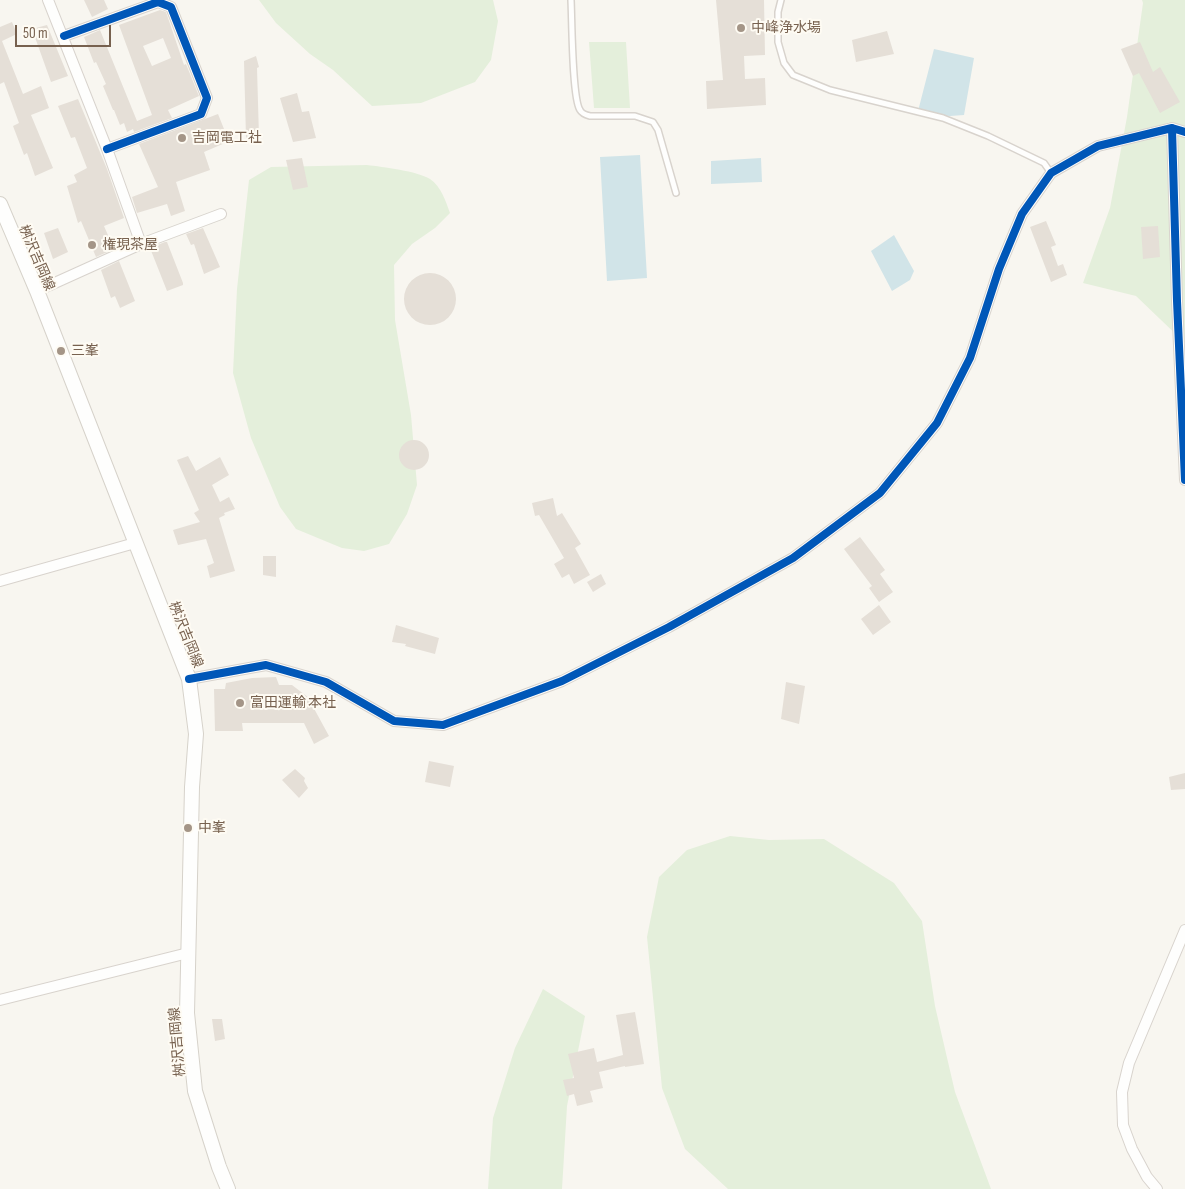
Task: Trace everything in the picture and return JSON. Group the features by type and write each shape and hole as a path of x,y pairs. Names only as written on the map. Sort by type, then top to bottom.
{"main road":[{"name":"桝沢吉岡線","path":"0,204 37,291 189,679 196,734 192,787 187,1013 195,1091 219,1167 228,1189"}],"street":[{"path":"48,0 64,36 107,148 141,244"},
{"path":"64,36 158,2 172,7 207,98 201,114 107,148"},
{"path":"1172,128 1176,301 1185,480"},
{"path":"189,679 266,665 326,682 394,721 443,725 562,681 669,628 793,558 880,493 937,423 970,358 999,269 1022,214 1051,173 1098,146 1172,128 1185,132"},
{"path":"37,291 141,244 221,214"},
{"path":"0,581 135,543"},
{"path":"1157,1189 1147,1177 1132,1149 1123,1125 1122,1092 1129,1063 1185,930"},
{"path":"0,1000 188,953"}],"lane":[{"path":"571,0 577,103 580,110 590,116 635,116 653,122 658,130 676,193"},
{"path":"781,0 778,12 778,42 784,63 792,75 830,90 943,118 1044,162 1051,173"}],"green space":[{"path":"259,0 493,0 498,21 491,60 475,82 421,103 372,106 333,70 310,54 276,23"},
{"path":"1142,0 1185,0 1185,343 1136,296 1083,283 1110,208 1127,117"},
{"path":"589,42 626,42 630,108 594,108"},
{"path":"367,165 409,172 430,179 440,190 450,213 435,228 412,244 394,265 395,320 411,415 417,485 407,514 389,544 364,551 342,548 296,529 280,507 251,438 233,373 237,289 249,180 271,167"},
{"path":"730,836 769,840 824,839 894,883 922,921 935,1006 955,1092 991,1189 728,1189 685,1149 662,1088 647,937 659,877 687,850"},
{"path":"543,989 585,1016 567,1106 562,1189 488,1189 493,1118 515,1048"}],"shaded area":[{"path":"934,49 974,58 964,115 917,115"},
{"path":"640,155 647,278 607,281 600,157"},
{"path":"761,158 762,182 711,184 711,161"},
{"path":"894,235 914,271 910,280 892,291 871,251"}],"building":[{"path":"84,0 104,0 108,9 92,17"},
{"name":"中峰浄水場","path":"716,0 764,0 765,55 744,56 745,79 765,78 766,105 707,109 706,81 723,80"},
{"path":"160,10 166,12 184,65 186,64 199,96 168,110 172,118 134,132 133,129 127,132 124,123 120,125 103,86 106,84 96,62 94,63 84,37 100,30 137,121 152,115 119,25","holes":["163,38 171,58 152,66 143,46"]},
{"path":"12,22 17,34 2,41 23,94 41,86 49,108 31,115 53,168 35,176 27,153 24,155 13,126 19,123 4,82 0,84 0,27"},
{"path":"47,25 68,76 51,82 32,29"},
{"path":"887,31 894,54 856,62 852,40"},
{"path":"1140,42 1153,72 1160,67 1180,102 1160,113 1139,73 1133,76 1121,49"},
{"path":"256,56 259,67 257,68 259,137 246,138 244,61"},
{"path":"297,93 302,112 309,111 316,138 293,142 280,98"},
{"path":"78,99 107,169 124,218 104,226 114,249 96,257 81,221 78,223 67,186 77,182 74,175 87,168 75,137 71,138 58,106"},
{"path":"218,114 224,129 220,131 225,143 204,152 210,170 176,182 185,211 171,216 167,204 137,213 132,197 158,187 139,144"},
{"path":"302,158 308,187 293,190 286,160"},
{"path":"1046,221 1056,245 1051,247 1058,266 1063,264 1067,275 1051,282 1030,227"},
{"path":"1158,226 1160,257 1143,259 1141,227"},
{"path":"58,228 68,252 53,259 44,233"},
{"path":"203,228 220,267 204,274 194,244 191,245 186,234"},
{"path":"167,242 183,283 183,285 167,291 150,248"},
{"path":"119,261 135,301 120,308 115,296 111,298 101,270"},
{"path":"425,273 435,273 449,280 456,294 456,304 449,318 435,325 425,325 415,321 408,314 404,304 404,294 408,284 415,277"},
{"path":"414,440 420,441 428,449 428,461 420,469 414,470 408,469 400,461 399,455 400,449 408,441"},
{"path":"188,456 196,471 220,457 229,475 212,485 220,502 229,497 235,509 224,513 225,515 219,518 235,571 210,578 207,566 214,563 206,539 178,545 173,530 200,522 194,513 199,510 177,460"},
{"path":"553,498 557,516 562,513 581,544 575,548 590,575 574,584 569,574 562,578 554,564 564,558 539,515 535,516 532,503"},
{"path":"860,537 885,570 880,574 893,592 879,602 869,588 872,586 844,549"},
{"path":"263,556 276,556 276,577 263,575"},
{"path":"601,574 606,584 593,592 587,582"},
{"path":"879,605 891,622 873,635 861,619"},
{"path":"396,625 439,638 435,654 405,646 406,644 392,642"},
{"path":"276,677 279,685 292,685 313,701 311,703 329,736 314,744 304,723 242,723 243,731 215,731 214,689 225,689 226,683 252,678"},
{"path":"786,682 805,686 799,724 781,719"},
{"path":"429,761 454,766 450,787 425,782"},
{"path":"295,769 305,778 304,781 308,788 299,798 282,780"},
{"path":"1185,773 1185,789 1171,790 1169,777"},
{"path":"635,1012 644,1064 599,1072 603,1088 590,1091 593,1102 577,1106 574,1094 567,1096 563,1080 574,1078 568,1054 594,1048 597,1062 623,1055 616,1015"},
{"path":"212,1019 222,1019 225,1039 215,1041"}],"cycle path":[{"path":"64,36 158,2 171,7 207,98 201,114 107,149"},
{"path":"1172,128 1185,480"},
{"path":"189,679 266,665 326,682 394,721 443,725 562,681 669,627 793,558 880,493 937,423 970,358 999,269 1022,214 1051,173 1098,146 1172,128 1185,132"}],"place":[{"name":"中峰浄水場","path":"741,28"},
{"name":"吉岡電工社","path":"182,138"},
{"name":"権現茶屋","path":"92,245"},
{"name":"三峯","path":"61,351"},
{"name":"富田運輸 本社","path":"240,703"},
{"name":"中峯","path":"188,828"}]}
